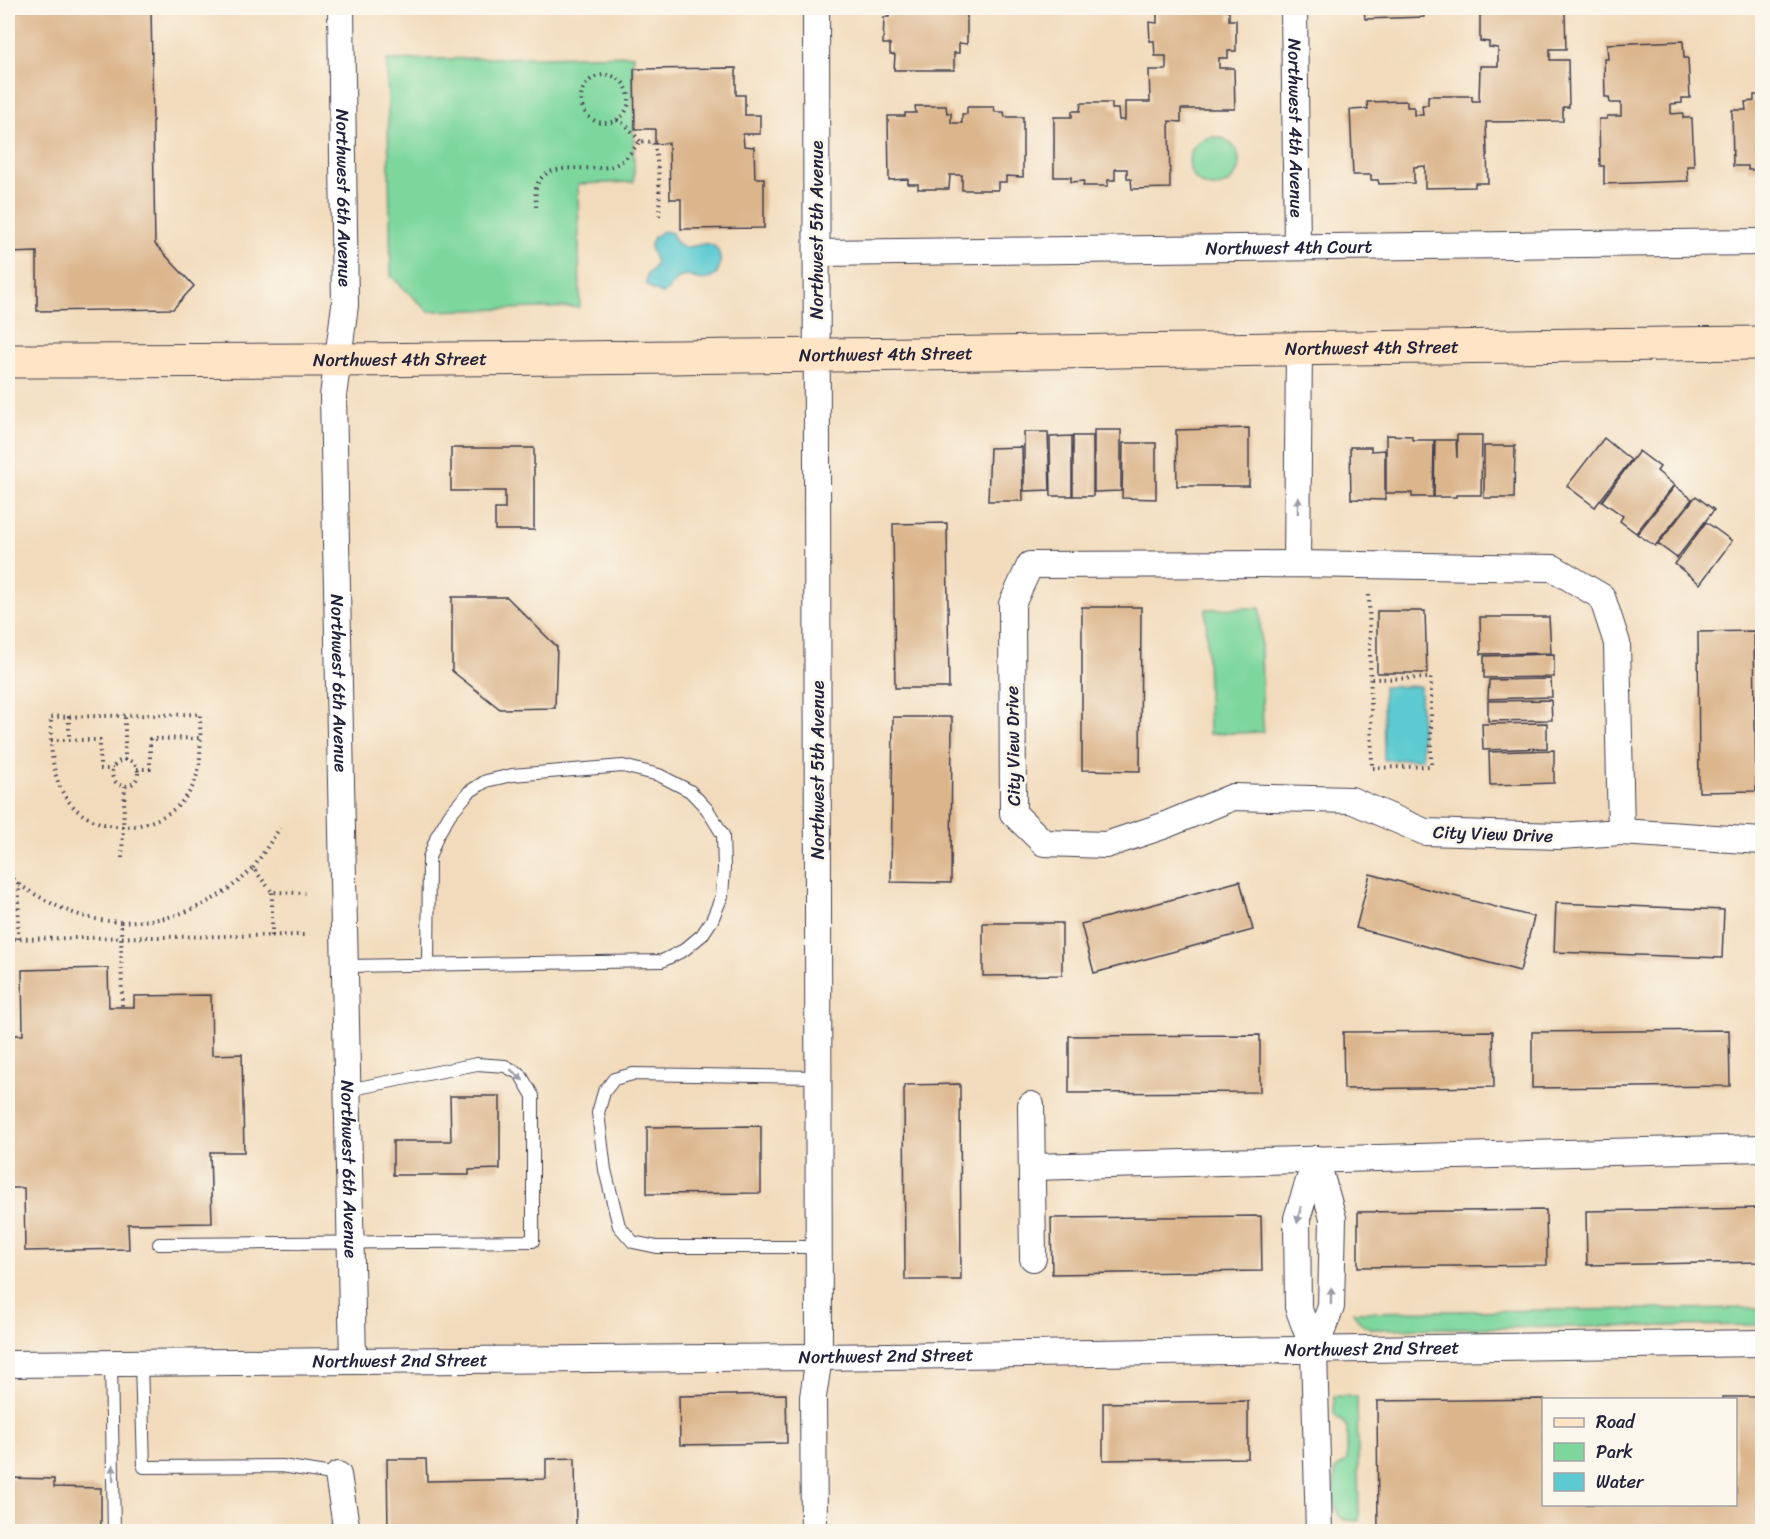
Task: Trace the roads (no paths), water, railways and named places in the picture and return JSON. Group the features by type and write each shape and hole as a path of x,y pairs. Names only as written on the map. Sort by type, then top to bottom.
{"street":[{"name":"Northwest 6th Avenue","path":"341,8 345,305 333,396 353,1361"},
{"name":"Northwest 5th Avenue","path":"814,1532 813,1397 819,1358 816,8"},
{"name":"Northwest 4th Avenue","path":"1294,8 1297,247"},
{"name":"Northwest 4th Court","path":"818,253 1762,242"},
{"name":"Northwest 4th Street","path":"8,361 338,361 1762,343"},
{"path":"1297,564 1299,348"},
{"name":"City View Drive","path":"1621,832 1617,643 1602,597 1553,568 1297,564 1030,564 1012,604 1013,813 1044,843 1106,845 1163,826 1233,797 1351,800 1425,832 1560,836 1621,832 1762,841"},
{"path":"1031,1105 1033,1258"},
{"path":"1032,1167 1762,1148"},
{"path":"1316,1159 1297,1218 1298,1307 1314,1351 1319,1532"},
{"path":"1314,1351 1330,1307 1333,1218 1316,1159"},
{"name":"Northwest 2nd Street","path":"8,1364 819,1358 1762,1344"},
{"path":"338,1475 347,1532"}],"lane":[{"path":"345,966 662,961 684,950 702,935 711,920 722,896 723,836 707,809 690,791 659,776 623,766 512,774 486,781 469,792 450,814 437,836 429,858 428,964"},
{"path":"159,1244 533,1241 533,1096 520,1074 505,1066 477,1064 348,1090"},
{"path":"819,1077 633,1074 614,1079 604,1092 598,1113 605,1170 619,1226 633,1242 657,1247 819,1247"},
{"path":"111,1363 114,1532"},
{"path":"141,1363 144,1467 282,1466 338,1475"}],"water":[{"path":"663,231 672,233 676,243 683,247 708,244 716,248 720,261 717,273 709,279 698,279 686,275 679,278 663,294 653,290 646,284 647,275 656,262 650,247 654,237"},
{"path":"1420,686 1422,759 1384,760 1383,687"}]}
